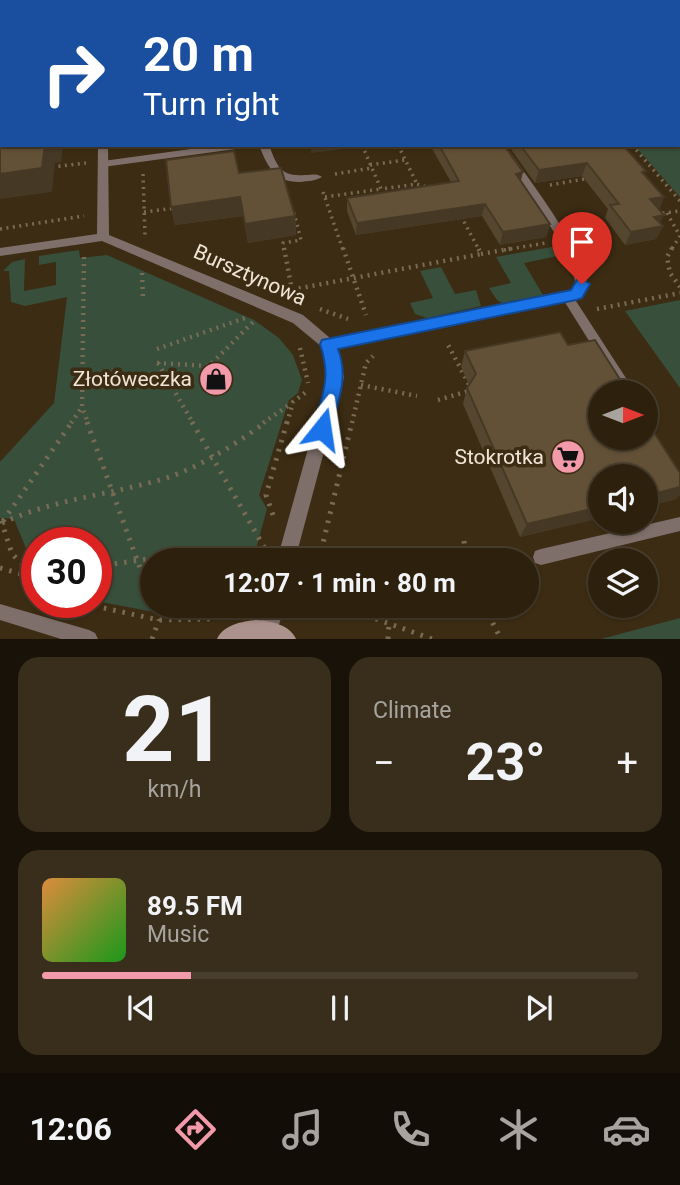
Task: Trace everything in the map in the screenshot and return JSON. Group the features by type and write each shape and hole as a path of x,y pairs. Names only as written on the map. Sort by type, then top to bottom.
{"street":[{"path":"0,252 103,237 103,147"},
{"name":"Bursztynowa","path":"103,237 299,319 328,344"},
{"path":"289,548 336,377 328,344 572,295"},
{"path":"227,639 245,631 277,634"}],"lane":[{"path":"103,164 227,147"},
{"path":"265,147 273,170 283,178 317,177"},
{"path":"501,147 575,260 582,284 572,295 621,380"},
{"path":"541,557 680,524"},
{"path":"0,611 89,639"}],"path":[{"path":"363,147 381,188"},
{"path":"399,147 417,191"},
{"path":"634,147 680,201"},
{"path":"86,154 86,174"},
{"path":"142,158 145,237"},
{"path":"317,177 405,160"},
{"path":"52,167 86,163"},
{"path":"644,171 653,170"},
{"path":"563,173 569,182"},
{"path":"543,186 598,177"},
{"path":"283,178 302,240 283,243 292,290"},
{"path":"364,309 325,197 415,184 438,191"},
{"path":"365,191 368,198"},
{"path":"456,207 481,254"},
{"path":"144,212 176,208"},
{"path":"654,215 680,211"},
{"path":"0,229 85,213 82,407 140,567"},
{"path":"667,213 680,236 667,257 670,273 680,287"},
{"path":"461,217 471,215"},
{"path":"520,237 525,246"},
{"path":"289,296 278,292 550,242"},
{"path":"620,304 680,293"},
{"path":"312,305 349,320 367,318"},
{"path":"157,349 243,320 249,313 257,317 210,368 157,363 264,547"},
{"path":"438,400 472,390 446,340"},
{"path":"1,523 19,514 66,500 164,479 211,459 306,394 309,379 295,342"},
{"path":"322,548 366,363 378,352"},
{"path":"361,385 417,396"},
{"path":"270,523 274,511 266,495 293,402"},
{"path":"1,523 82,407"},
{"path":"1,523 12,554 21,563"},
{"path":"112,564 210,555 243,555 261,559 267,535"},
{"path":"464,541 465,548"},
{"path":"0,568 21,573"},
{"path":"112,610 159,620 218,619"},
{"path":"375,618 432,639"},
{"path":"492,618 501,639"},
{"path":"152,639 159,620"},
{"path":"388,639 389,623"}],"green space":[{"path":"636,147 680,147 680,197"},
{"path":"552,247 558,256 524,263 543,295 502,303 497,300 489,288 511,283 496,257"},
{"path":"79,250 80,258 107,255 254,320 279,338 293,355 302,380 298,393 289,400 259,495 267,509 256,548 140,548 140,609 112,604 112,527 21,527 21,536 14,519 0,518 0,462 54,403 67,297 25,306 11,302 9,271 3,271 12,262 25,259 24,291 56,285 56,262 39,265 39,256"},
{"path":"441,267 455,294 476,290 481,306 427,318 415,314 410,303 433,298 420,271"},
{"path":"680,300 680,388 625,311"},
{"path":"680,618 680,639 601,639"}],"building":[{"path":"0,147 45,147 42,168 0,174"},
{"path":"440,147 505,147 523,172 516,174 550,224 503,232 485,204 357,223 347,198 459,181"},
{"path":"522,147 625,147 664,197 650,199 664,215 654,217 663,226 631,232 610,205 619,204 587,163 539,170"},
{"path":"234,151 239,173 281,168 295,216 245,224 240,197 171,207 166,160"},
{"name":"Stokrotka","path":"560,332 568,345 595,340 620,380 588,380 588,450 658,450 658,439 680,473 680,487 658,493 658,464 588,464 588,510 527,524 467,388 476,374 465,351"}],"place":[{"name":"Złotóweczka","path":"216,379"},
{"name":"Stokrotka","path":"568,457"}],"route":[{"path":"322,429 336,377 328,344 576,294 582,284"}]}
